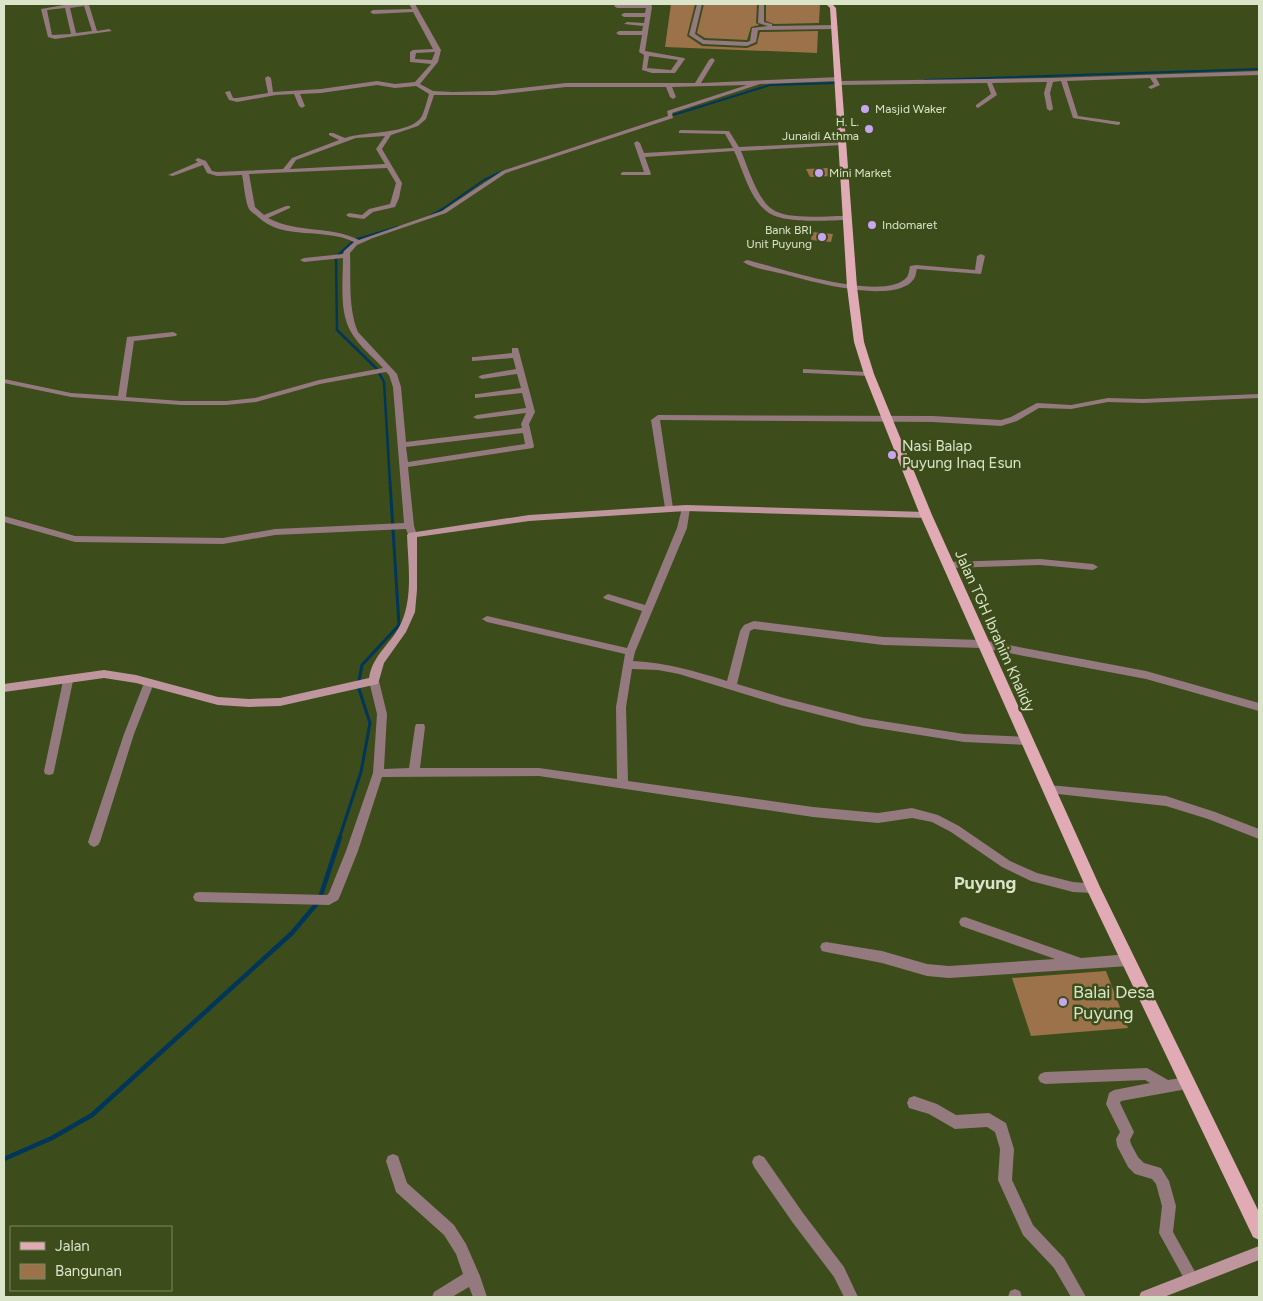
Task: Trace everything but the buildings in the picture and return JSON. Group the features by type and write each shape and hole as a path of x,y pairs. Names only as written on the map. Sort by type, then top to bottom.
{"main road":[{"name":"Jalan TGH Ibrahim Khalidy","path":"833,5 849,218 852,286 859,342 869,374 926,515 982,644 1093,888 1259,1231"}],"street":[{"path":"95,32 87,4 44,9 45,20 52,37 109,31"},
{"path":"699,4 692,35 703,42 748,44 753,42 756,28 835,27"},
{"path":"761,4 760,23 762,24 810,24 822,27"},
{"path":"66,5 74,34"},
{"path":"617,6 649,5 641,50 647,54 681,57 682,60 674,71 659,72 646,70 647,54"},
{"path":"373,12 413,7 436,58"},
{"path":"624,15 648,15"},
{"path":"627,24 646,24"},
{"path":"619,33 644,33"},
{"path":"436,58 411,63 436,58"},
{"path":"417,84 436,58"},
{"path":"697,85 712,60"},
{"path":"646,61 679,63"},
{"path":"658,84 659,72"},
{"path":"228,92 230,98 235,100 271,94 377,83 395,86 417,84 432,93 477,94 551,86 697,85 764,81 1050,80 1259,73"},
{"path":"1151,86 1157,85 1152,76"},
{"path":"268,78 271,94"},
{"path":"1063,79 1075,117 1118,122"},
{"path":"1050,80 1047,93 1050,110"},
{"path":"304,260 339,257 357,241 436,216 504,172 764,81"},
{"path":"978,106 994,95 989,81"},
{"path":"668,84 673,97"},
{"path":"296,92 302,106"},
{"path":"286,170 294,159 358,135 391,133 414,126 422,121 432,93"},
{"path":"349,215 364,217 371,210 391,208 399,183 379,149 391,133 393,125"},
{"path":"681,132 725,131 738,148 761,202 769,212 782,215 849,218"},
{"path":"331,134 345,140"},
{"path":"623,174 648,174 637,143"},
{"path":"642,155 843,143"},
{"path":"171,175 201,161 210,173 390,166"},
{"path":"245,173 252,208 263,218 282,229 346,235 357,241"},
{"path":"263,218 288,207"},
{"path":"747,262 852,286 893,288 911,277 913,268 916,267 977,272 981,256"},
{"path":"339,257 351,324 355,333 382,370"},
{"path":"122,398 130,339 173,334"},
{"path":"405,465 528,448 531,444 525,422 531,415 516,352 475,359"},
{"path":"4,381 62,394 181,403 243,402 319,382 382,370 393,374 397,387 405,465 411,602 408,620 379,659 372,682 382,714 378,772 339,887 328,900 199,898"},
{"path":"482,376 520,371"},
{"path":"806,371 869,374"},
{"path":"478,396 525,390"},
{"path":"669,508 656,418 886,418 1001,423 1014,419 1037,405 1072,407 1108,400 1143,401 1259,396"},
{"path":"477,417 530,410"},
{"path":"403,445 526,430"},
{"path":"4,519 76,539 151,541 236,540 275,532 391,527 408,529 669,508 926,515"},
{"path":"623,784 621,707 630,652 682,528 686,508"},
{"path":"948,565 1040,562 1093,567"},
{"path":"608,597 648,608"},
{"path":"487,619 630,652"},
{"path":"731,686 745,631 752,625 883,641 982,644 1146,676 1259,708"},
{"path":"629,665 658,666 679,670 863,722 964,738 1026,740"},
{"path":"4,688 68,681 104,674 149,683 218,701 249,703 280,702 372,682"},
{"path":"49,771 68,681"},
{"path":"94,842 129,734 149,683"},
{"path":"414,773 420,727"},
{"path":"378,772 539,772 813,812 878,818 912,813 924,815 955,829 1006,864 1035,877 1073,887 1093,888"},
{"path":"1049,789 1166,801 1211,815 1259,834"},
{"path":"965,922 1079,963"},
{"path":"826,948 882,957 927,970 949,972 1129,960"},
{"path":"1045,1078 1147,1074 1166,1086"},
{"path":"1187,1083 1119,1095 1114,1098 1113,1104 1127,1132 1123,1139 1124,1146 1132,1162 1140,1169 1156,1174 1162,1181 1169,1206 1166,1233 1192,1279"},
{"path":"914,1103 932,1109 955,1122 989,1120 1000,1128 1007,1149 1005,1180 1028,1230 1059,1263 1079,1297"},
{"path":"393,1161 401,1187 448,1230 461,1249 480,1297"},
{"path":"759,1162 812,1237 834,1263 847,1284 851,1297"},
{"path":"1146,1297 1259,1253"},
{"path":"440,1297 472,1276"}],"waterway":[{"path":"925,80 1259,69"},
{"path":"670,116 770,85 837,83"},
{"path":"441,210 484,180 503,171"},
{"path":"430,216 443,209"},
{"path":"390,483 384,382 377,369 337,330 336,257 355,240 398,227"},
{"path":"339,839 361,772 370,723 358,686 362,665 399,625 390,482"},
{"path":"4,1159 52,1138 92,1115 292,933 319,901 340,837"}],"place":[{"name":"Masjid Waker","path":"865,109"},
{"name":"H. L. Junaidi Athma","path":"869,129"},
{"name":"Mini Market","path":"819,173"},
{"name":"Indomaret","path":"872,225"},
{"name":"Bank BRI Unit Puyung","path":"822,237"},
{"name":"Nasi Balap Puyung Inaq Esun","path":"892,455"},
{"name":"Balai Desa Puyung","path":"1063,1002"}],"district":[{"name":"Puyung","path":"985,883"}]}
